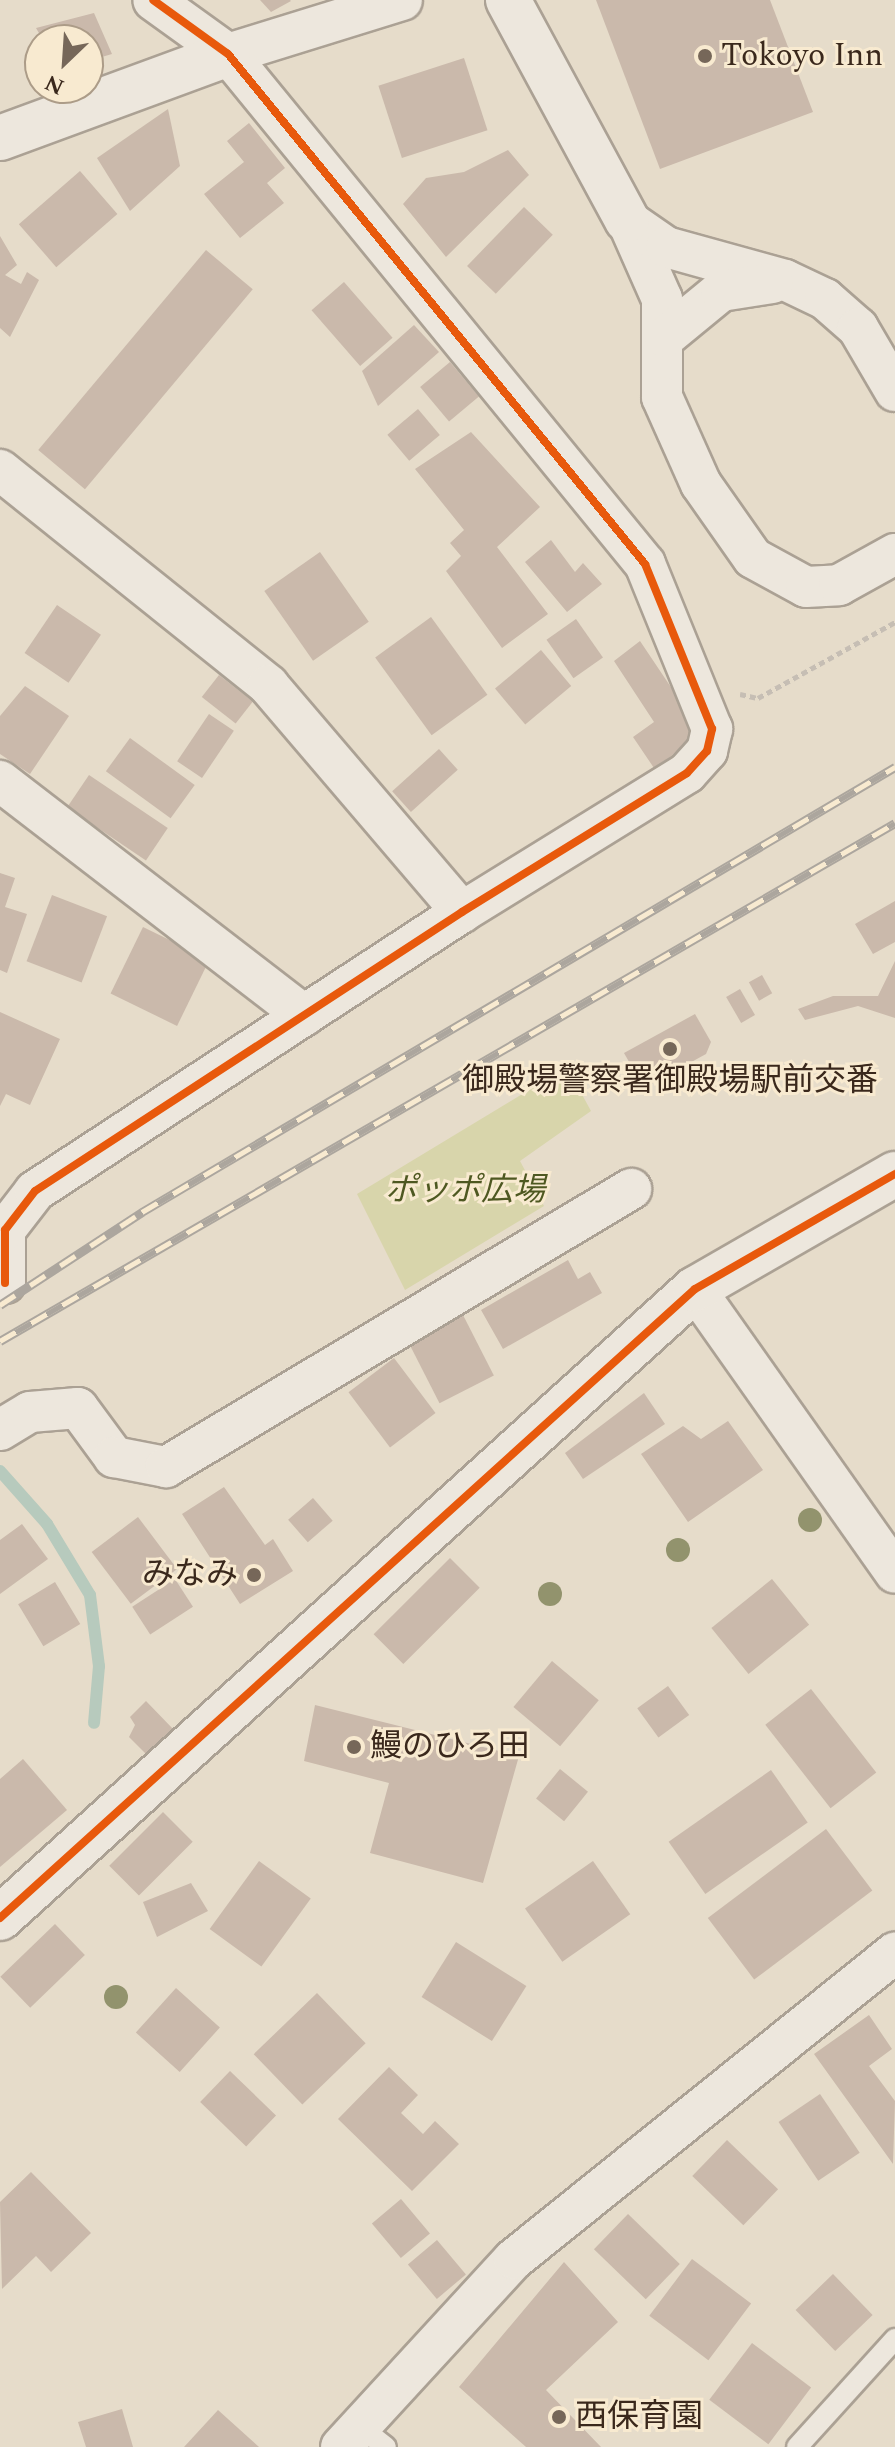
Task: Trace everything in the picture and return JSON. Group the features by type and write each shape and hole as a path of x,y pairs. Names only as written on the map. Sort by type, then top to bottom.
{"street":[{"path":"5,1283 5,1230 35,1191 462,912 687,773 707,751 712,729 645,564 228,54 153,0"},
{"path":"0,138 228,54 402,0"},
{"path":"508,0 627,220 662,299 665,337 662,397 701,484 753,558 806,587 839,585 895,554"},
{"path":"627,220 666,247 785,280 825,299 858,328 895,391"},
{"path":"665,337 721,291 785,280"},
{"path":"0,470 268,685 462,912"},
{"path":"0,781 304,1015"},
{"path":"0,1918 695,1289 895,1174"},
{"path":"2,1429 30,1412 78,1408 114,1457 166,1467 631,1189"},
{"path":"695,1289 895,1573"},
{"path":"362,2440 514,2259 895,1953"}],"lane":[{"path":"797,2447 895,2339"}],"path":[{"path":"694,682 758,698 895,622"}],"green space":[{"name":"ポッポ広場","path":"567,1067 591,1111 520,1161 544,1206 405,1290 357,1194"}],"building":[{"path":"260,0 290,0 291,1 271,12"},
{"name":"Tokoyo Inn","path":"596,0 770,0 813,112 660,169"},
{"path":"94,13 99,24 51,24"},
{"path":"104,36 112,54 104,56"},
{"path":"464,58 487,130 402,158 378,86"},
{"path":"168,109 180,166 130,211 97,158"},
{"path":"249,123 285,168 267,183 284,203 240,238 204,194 244,162 227,141"},
{"path":"508,150 529,175 446,257 403,204 426,178 464,172"},
{"path":"80,171 117,214 56,267 19,224"},
{"path":"524,207 553,235 496,294 467,266"},
{"path":"0,236 17,265 5,275 21,284 27,272 39,280 10,337 0,328"},
{"path":"206,250 253,289 85,489 38,450"},
{"path":"344,282 393,338 360,366 312,310"},
{"path":"414,325 439,352 378,406 362,371"},
{"path":"450,362 479,396 449,422 420,387"},
{"path":"418,409 440,435 409,461 387,435"},
{"path":"471,432 540,507 497,547 548,614 502,648 446,571 461,556 450,543 464,530 415,469"},
{"path":"551,540 575,572 583,563 602,584 567,612 525,562"},
{"path":"320,552 369,622 313,661 264,591"},
{"path":"57,605 101,635 69,683 25,653"},
{"path":"431,617 487,695 432,735 375,658"},
{"path":"576,619 603,658 573,678 547,640"},
{"path":"640,641 699,729 656,771 633,737 654,722 614,661"},
{"path":"541,650 571,686 525,725 495,689"},
{"path":"219,675 253,701 236,724 202,697"},
{"path":"25,686 69,716 30,774 0,754 0,716"},
{"path":"209,714 234,731 202,778 177,761"},
{"path":"130,738 195,785 171,818 106,771"},
{"path":"439,749 458,770 411,812 392,791"},
{"path":"89,775 168,828 146,860 67,807"},
{"path":"0,873 15,878 5,907 27,914 7,973 0,970"},
{"path":"52,895 107,916 82,982 27,961"},
{"path":"895,901 895,942 873,954 855,924"},
{"path":"143,927 210,959 177,1026 111,994"},
{"path":"895,961 895,1018 858,1006 805,1020 798,1009 833,996 878,996"},
{"path":"762,975 772,993 759,1001 749,982"},
{"path":"740,989 755,1015 741,1023 726,997"},
{"path":"0,1012 60,1039 30,1105 6,1094 0,1106"},
{"path":"695,1014 711,1042 706,1054 644,1088 624,1053"},
{"path":"568,1260 578,1279 590,1272 602,1293 503,1349 481,1310"},
{"path":"463,1315 494,1376 440,1403 409,1343"},
{"path":"394,1358 436,1413 390,1447 348,1392"},
{"path":"644,1393 665,1424 583,1479 565,1453"},
{"path":"728,1421 763,1470 688,1522 641,1454 683,1426 701,1439"},
{"path":"224,1487 265,1545 273,1539 293,1571 240,1604 182,1514"},
{"path":"313,1498 333,1521 308,1542 288,1520"},
{"path":"138,1517 177,1569 131,1604 92,1552"},
{"path":"22,1524 48,1559 0,1594 0,1540"},
{"path":"450,1558 480,1588 403,1664 374,1634"},
{"path":"175,1579 193,1607 150,1634 132,1607"},
{"path":"772,1579 809,1625 749,1674 711,1628"},
{"path":"55,1582 80,1624 43,1646 18,1604"},
{"path":"552,1661 599,1700 560,1746 513,1707"},
{"path":"668,1686 689,1715 658,1737 637,1708"},
{"path":"811,1689 876,1773 831,1808 765,1725"},
{"path":"146,1701 174,1730 146,1754 129,1737 135,1725 130,1717"},
{"path":"315,1705 519,1756 483,1883 370,1853 389,1783 304,1761"},
{"path":"23,1759 67,1810 0,1867 0,1779"},
{"path":"560,1769 588,1792 564,1821 536,1799"},
{"path":"771,1770 808,1822 705,1894 669,1842"},
{"path":"163,1812 193,1842 139,1895 109,1866"},
{"path":"826,1829 872,1890 754,1980 708,1918"},
{"path":"259,1861 311,1899 261,1967 210,1929"},
{"path":"593,1861 630,1914 562,1962 525,1909"},
{"path":"191,1883 208,1911 157,1937 143,1902"},
{"path":"55,1924 85,1955 30,2008 0,1977"},
{"path":"456,1942 526,1986 492,2041 422,1997"},
{"path":"176,1988 220,2027 180,2072 136,2033"},
{"path":"317,1993 366,2043 302,2104 254,2054"},
{"path":"869,2015 892,2049 869,2066 895,2101 893,2164 814,2054"},
{"path":"389,2067 418,2095 401,2113 423,2134 435,2121 459,2144 412,2191 338,2119"},
{"path":"230,2071 276,2115 246,2146 200,2102"},
{"path":"820,2094 860,2153 818,2181 779,2122"},
{"path":"727,2140 778,2189 743,2225 692,2176"},
{"path":"31,2172 91,2233 51,2272 36,2256 2,2289 0,2202"},
{"path":"401,2199 430,2233 401,2258 372,2223"},
{"path":"628,2214 680,2264 646,2299 594,2249"},
{"path":"437,2240 466,2274 437,2299 408,2264"},
{"path":"692,2259 751,2304 708,2360 649,2316"},
{"path":"564,2262 618,2322 546,2390 601,2447 526,2447 459,2387"},
{"path":"833,2274 873,2315 835,2351 796,2310"},
{"path":"752,2343 811,2388 768,2444 709,2400"},
{"path":"122,2409 133,2447 86,2447 78,2422"},
{"path":"218,2410 259,2447 184,2447"}],"waterway":[{"path":"0,1471 47,1524 90,1595 99,1666 94,1723"}],"railway":[{"path":"0,1305 142,1212 895,767"},
{"path":"0,1341 895,823"}],"cycle path":[{"path":"5,1283 5,1230 35,1191 462,912 687,773 707,751 712,729 645,564 228,54 153,0"},
{"path":"0,1918 695,1289 895,1174"}],"place":[{"name":"Tokoyo Inn","path":"705,56"},
{"name":"御殿場警察署御殿場駅前交番","path":"670,1049"},
{"name":"みなみ","path":"254,1575"},
{"name":"鰻のひろ田","path":"354,1747"},
{"name":"西保育園","path":"559,2417"}]}
